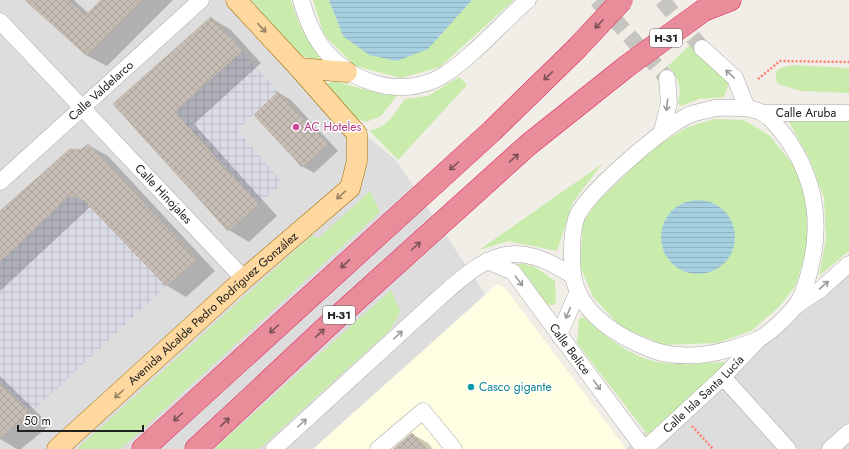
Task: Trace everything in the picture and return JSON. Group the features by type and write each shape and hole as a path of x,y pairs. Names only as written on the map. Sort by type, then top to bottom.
{"highway":[{"name":"H-31","path":"144,449 492,131 576,49 622,0"},
{"path":"709,5 730,0"},
{"name":"H-31","path":"196,449 334,320 528,145 628,66 709,5"}],"main road":[{"name":"Avenida Alcalde Pedro Rodríguez González","path":"57,449 244,279 350,188 357,161 357,134 236,0"},
{"path":"299,68 347,72"}],"street":[{"name":"Calle Valdelarco","path":"0,182 201,0"},
{"path":"301,0 307,20 317,40 329,55 347,72 382,86 404,88 428,82 442,76 456,66 528,0"},
{"name":"Calle Hinojales","path":"0,21 244,279"},
{"path":"702,48 735,78 755,110 782,132 798,155 814,196 817,216 816,241 807,283 797,304"},
{"path":"662,131 669,103 667,78"},
{"name":"Calle Aruba","path":"576,284 572,241 576,218 585,202 662,131 687,116 715,108 849,113"},
{"path":"274,449 452,286 487,261 506,253 530,255 556,265 576,284 587,307 621,335 663,354 711,354 760,338"},
{"name":"Calle Belice","path":"487,261 513,272 645,449"},
{"path":"797,304 821,289 849,264"},
{"path":"559,335 576,284"},
{"name":"Calle Isla Santa Lucía","path":"645,449 723,378 760,338 797,304"},
{"path":"723,378 788,449"},
{"path":"378,449 423,411 454,449"},
{"path":"830,449 849,432"}],"path":[{"path":"758,79 780,61 849,62"},
{"path":"691,424 714,449"}],"shaded area":[{"path":"0,0 256,0 350,123 396,160 487,297 621,449 0,449"},
{"path":"242,51 278,92 237,130 283,183 258,204 174,112"},
{"path":"69,196 83,199 166,286 31,413 0,383 0,261"},
{"path":"849,255 849,449 625,449"},
{"path":"498,284 505,288 626,449 313,449 495,286"}],"green space":[{"path":"251,0 291,0 304,33 323,62 302,56"},
{"path":"313,0 329,0 343,36 428,48 472,0 514,0 440,67 401,78 355,66 324,35"},
{"path":"690,45 729,84 724,97 699,99 681,106 678,103 680,93 679,83 668,66"},
{"path":"793,65 849,68 849,93 801,91 778,84 776,80 776,72 780,68"},
{"path":"459,77 467,85 398,160 369,130 386,124 405,99 428,96"},
{"path":"334,81 385,95 399,93 381,116 366,122 356,119 327,84"},
{"path":"714,119 744,120 770,136 794,166 810,208 807,247 796,285 779,307 751,331 717,343 663,345 620,326 593,297 580,266 583,222 597,202 656,146 688,127","holes":["695,201 705,202 722,210 728,217 734,233 734,243 731,253 694,274 680,268 669,259 663,248 662,236 664,225 670,214 681,206"]},
{"path":"788,120 849,120 849,251 819,276 826,239 824,198 810,160"},
{"path":"602,164 573,202 557,251 508,241 479,250"},
{"path":"370,191 380,212 133,438 120,449 77,449 311,236 319,238"},
{"path":"521,263 535,267 555,281 556,301 554,305 548,305 526,275 518,267 517,264"},
{"path":"391,290 400,311 389,331 259,449 214,449"},
{"path":"584,317 616,344 644,358 661,363 690,364 725,362 724,368 648,435 577,343 579,319"}],"water":[{"path":"329,0 472,0 428,49 397,61 369,55 343,36"},
{"path":"698,200 712,203 724,211 732,223 735,237 732,251 724,263 712,271 698,274 684,271 672,263 664,251 661,237 664,223 672,211 684,203"}],"building":[{"path":"25,0 68,0 85,16 101,0 141,0 86,55"},
{"path":"211,17 242,51 174,112 258,204 228,231 113,104"},
{"path":"278,92 327,144 302,167 254,115"},
{"path":"88,144 196,259 166,286 83,199 69,196 0,261 0,211 70,149 81,150"},
{"path":"0,383 31,413 0,438"},
{"path":"412,433 427,449 393,449"}],"tunnel":[{"path":"597,0 667,78"},
{"path":"662,0 702,48"}],"place":[{"name":"AC Hoteles","path":"296,127"},
{"name":"Casco gigante","path":"471,387"}]}
